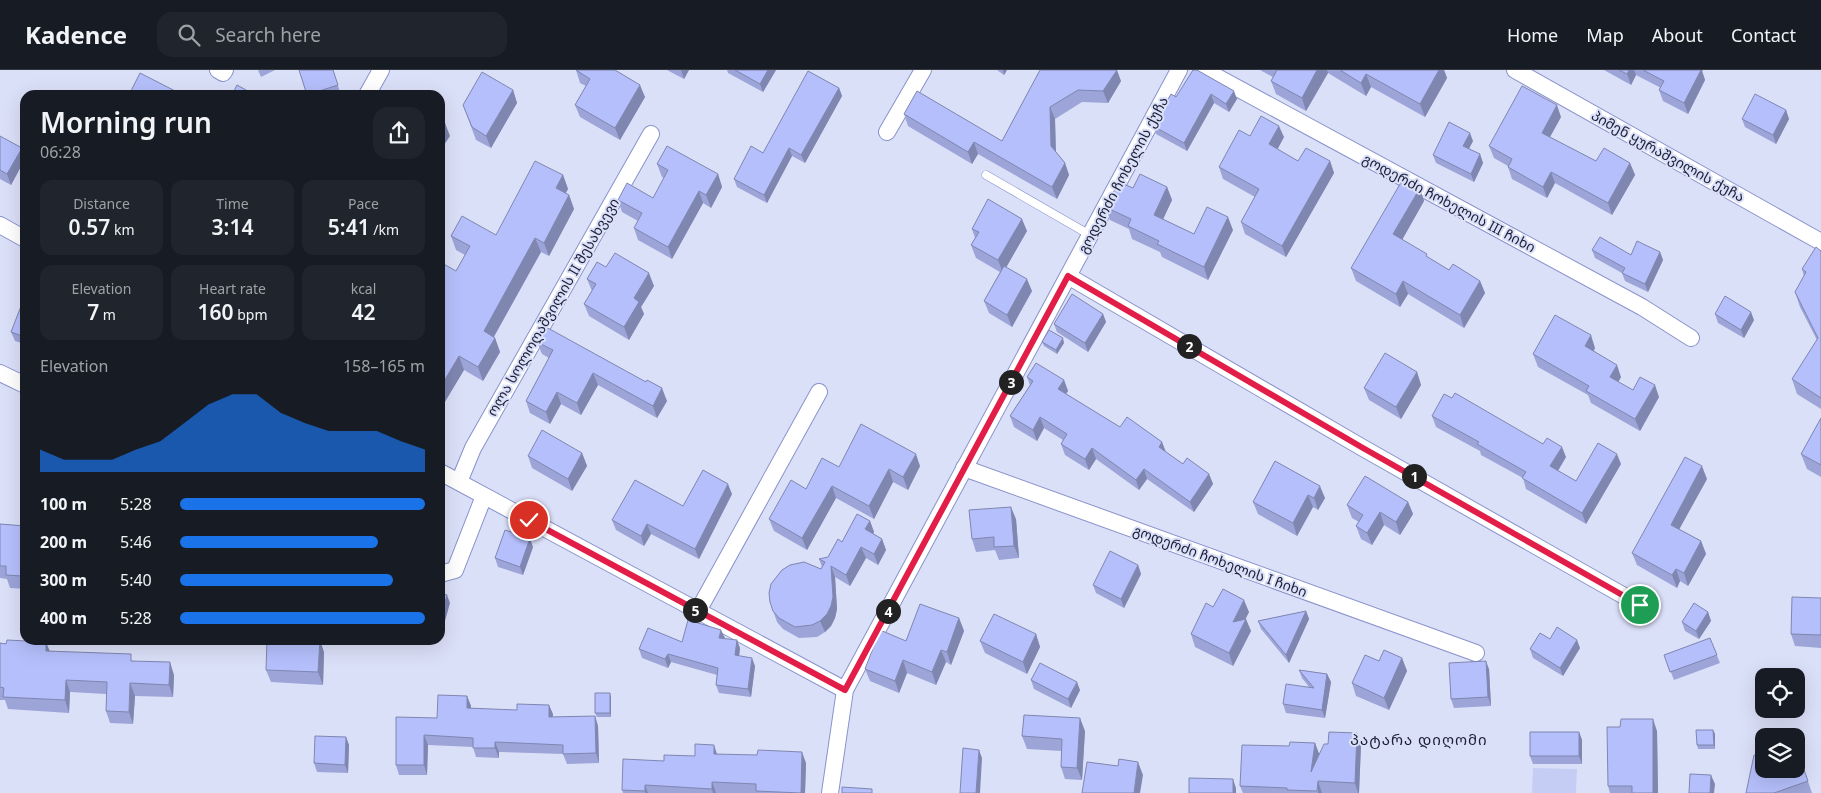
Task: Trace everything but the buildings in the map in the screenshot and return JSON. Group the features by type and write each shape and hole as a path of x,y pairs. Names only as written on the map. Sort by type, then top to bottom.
{"street":[{"path":"370,90 381,70"},
{"path":"887,132 923,70"},
{"name":"გოდერძი ჩოხელის ქუჩა","path":"830,793 845,690 1179,70"},
{"name":"გოდერძი ჩოხელის III ჩიხი","path":"1204,70 1642,307 1691,338"},
{"name":"პიმენ ყურაშვილის ქუჩა","path":"1515,70 1821,242"},
{"name":"ოლა სოლოღაშვილის II შესახვევი","path":"459,482 473,448 651,134"},
{"path":"0,225 20,236"},
{"path":"1068,276 1372,453 1640,605"},
{"path":"0,372 20,382"},
{"path":"698,611 819,392"},
{"name":"გოდერძი ჩოხელის I ჩიხი","path":"964,468 1476,653"},
{"path":"445,475 845,690"},
{"path":"445,573 455,570 484,496"}],"lane":[{"path":"986,175 1090,235"}],"shaded area":[{"path":"1533,768 1577,769 1576,793 1532,793"}],"district":[{"name":"პატარა დიღომი","path":"1419,740"}],"route":[{"path":"529,520 845,690 1068,276 1363,448 1640,605"}]}
